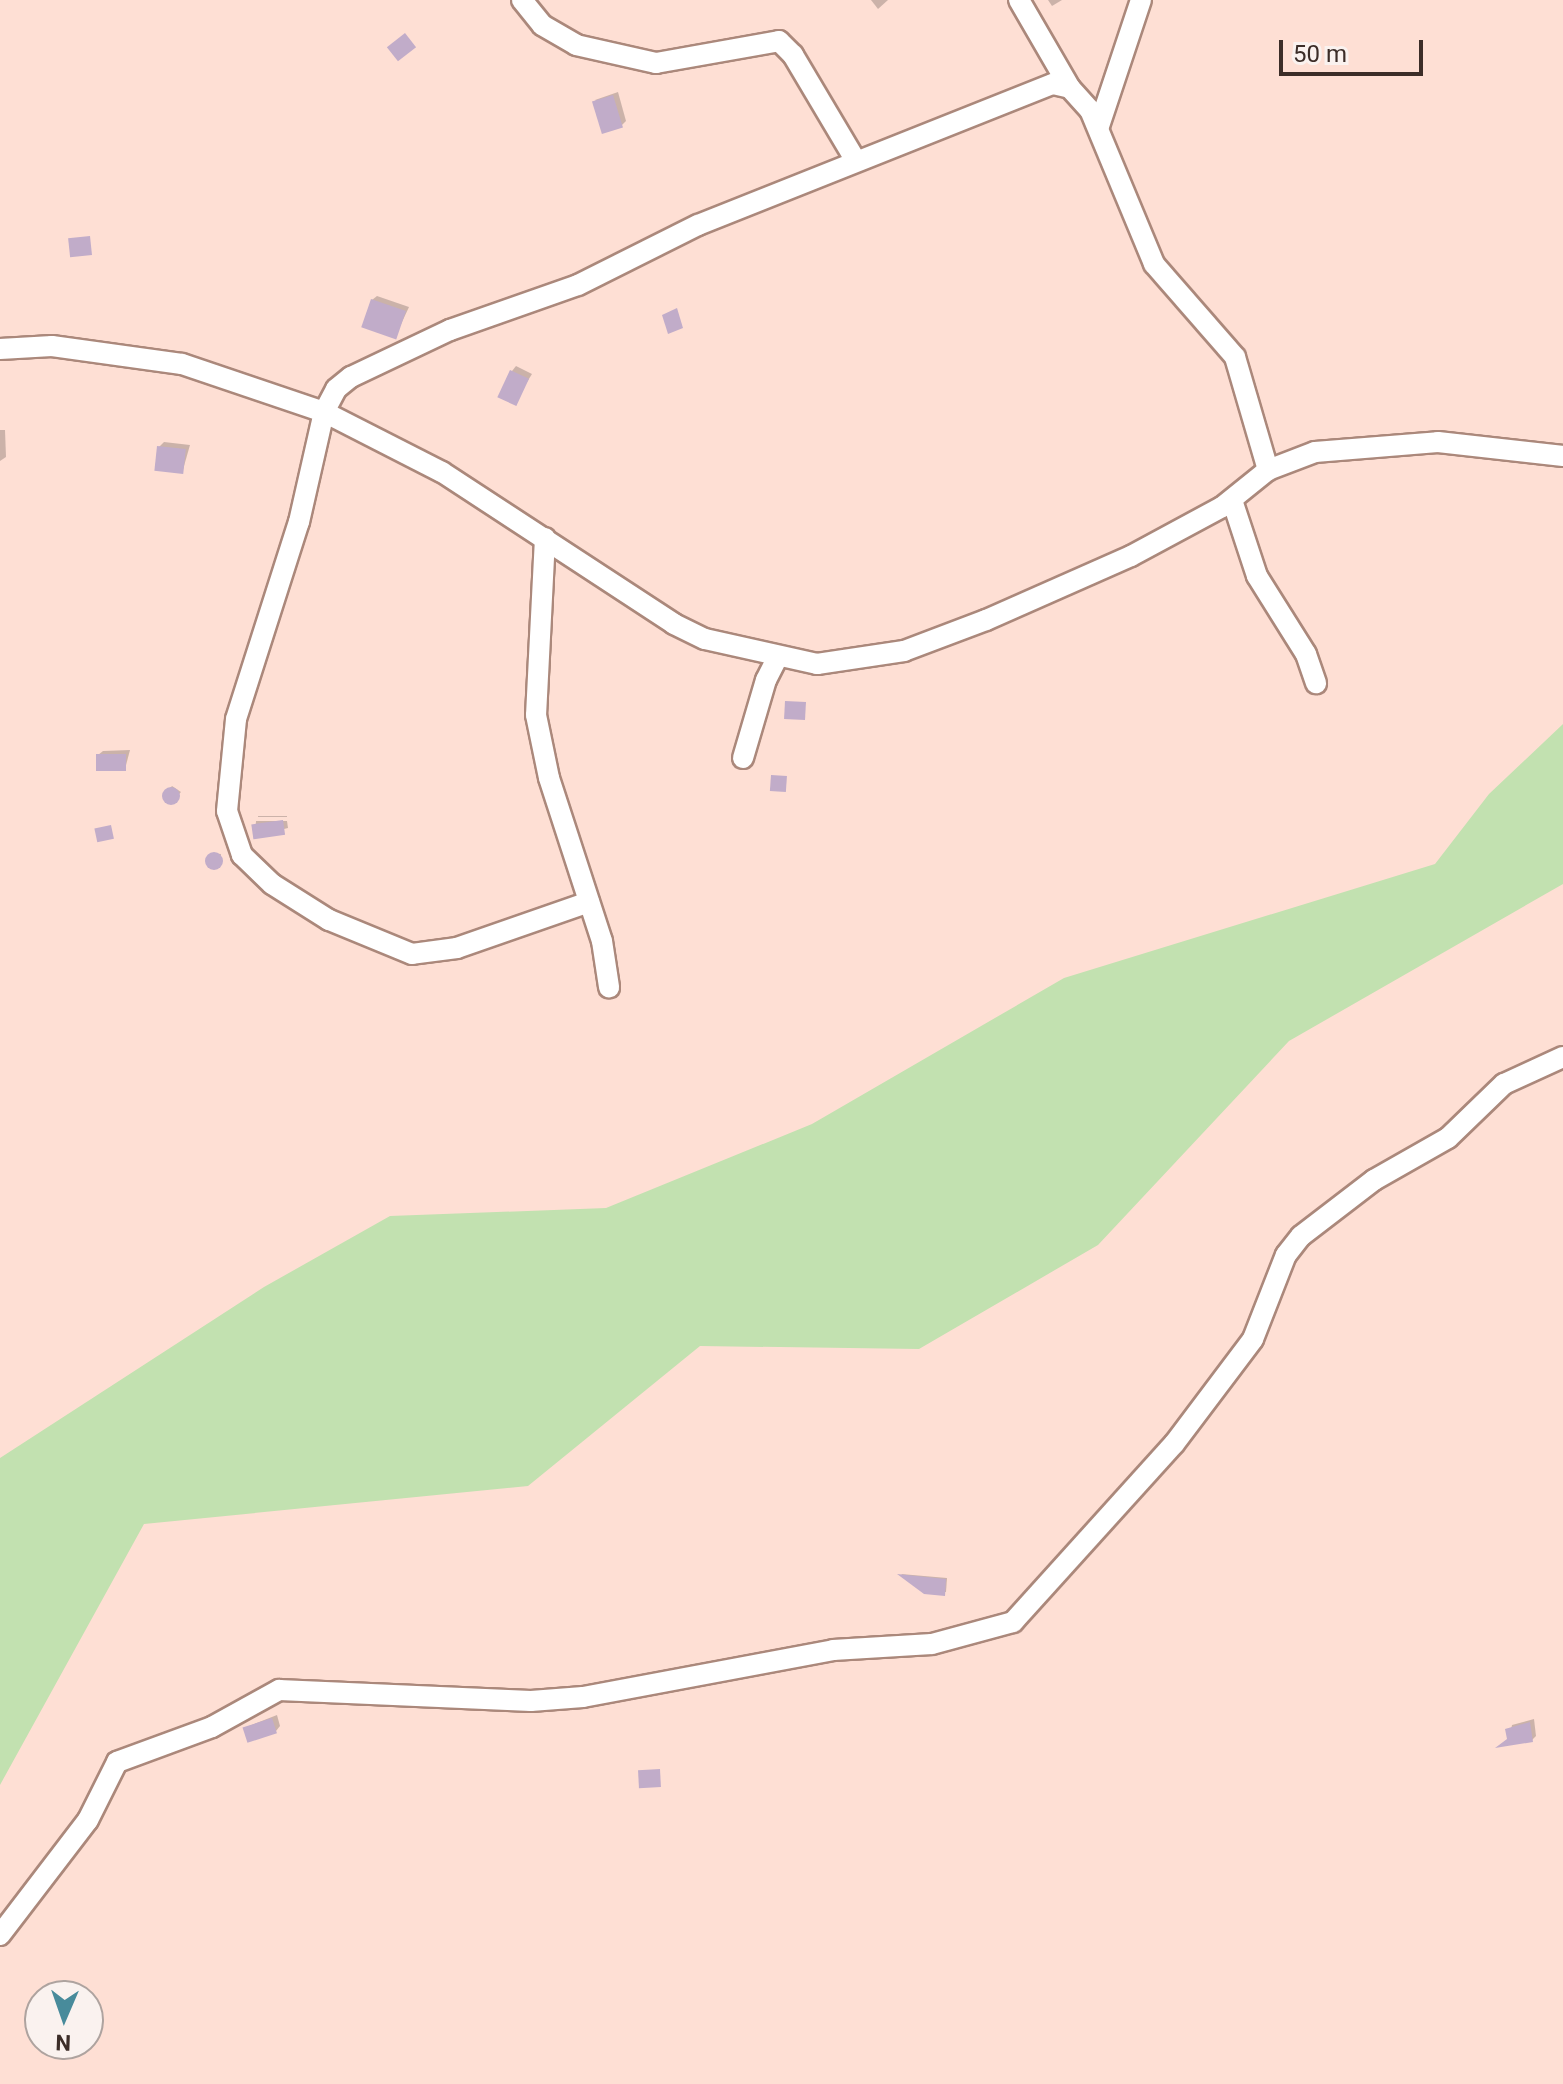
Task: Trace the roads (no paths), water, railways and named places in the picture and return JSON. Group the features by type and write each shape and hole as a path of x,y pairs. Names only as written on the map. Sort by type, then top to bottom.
{"street":[{"path":"522,0 542,25 576,45 644,61 678,61 779,41 793,55 856,161"},
{"path":"1019,0 1070,88 1099,126 1154,264 1235,357 1268,470"},
{"path":"1099,126 1141,0"},
{"path":"589,902 457,948 412,954 329,920 272,884 242,855 227,811 230,750 244,685 299,522 324,412 336,389 373,363 578,285 698,225 1029,91 1053,84 1070,88"},
{"path":"0,349 52,346 182,364 324,412 442,472 674,624 705,639 777,658 817,664 904,651 1065,586 1232,500 1268,470 1315,452 1356,445 1490,444 1563,456"},
{"path":"1232,500 1257,576 1295,635 1316,683"},
{"path":"545,538 536,715 549,778 589,902 609,987"},
{"path":"743,758 777,658"},
{"path":"0,1935 88,1820 117,1762 212,1727 279,1690 531,1701 583,1697 833,1650 932,1644 1013,1622 1174,1444 1253,1339 1286,1255 1301,1236 1374,1180 1448,1138 1504,1084 1563,1057"}]}
